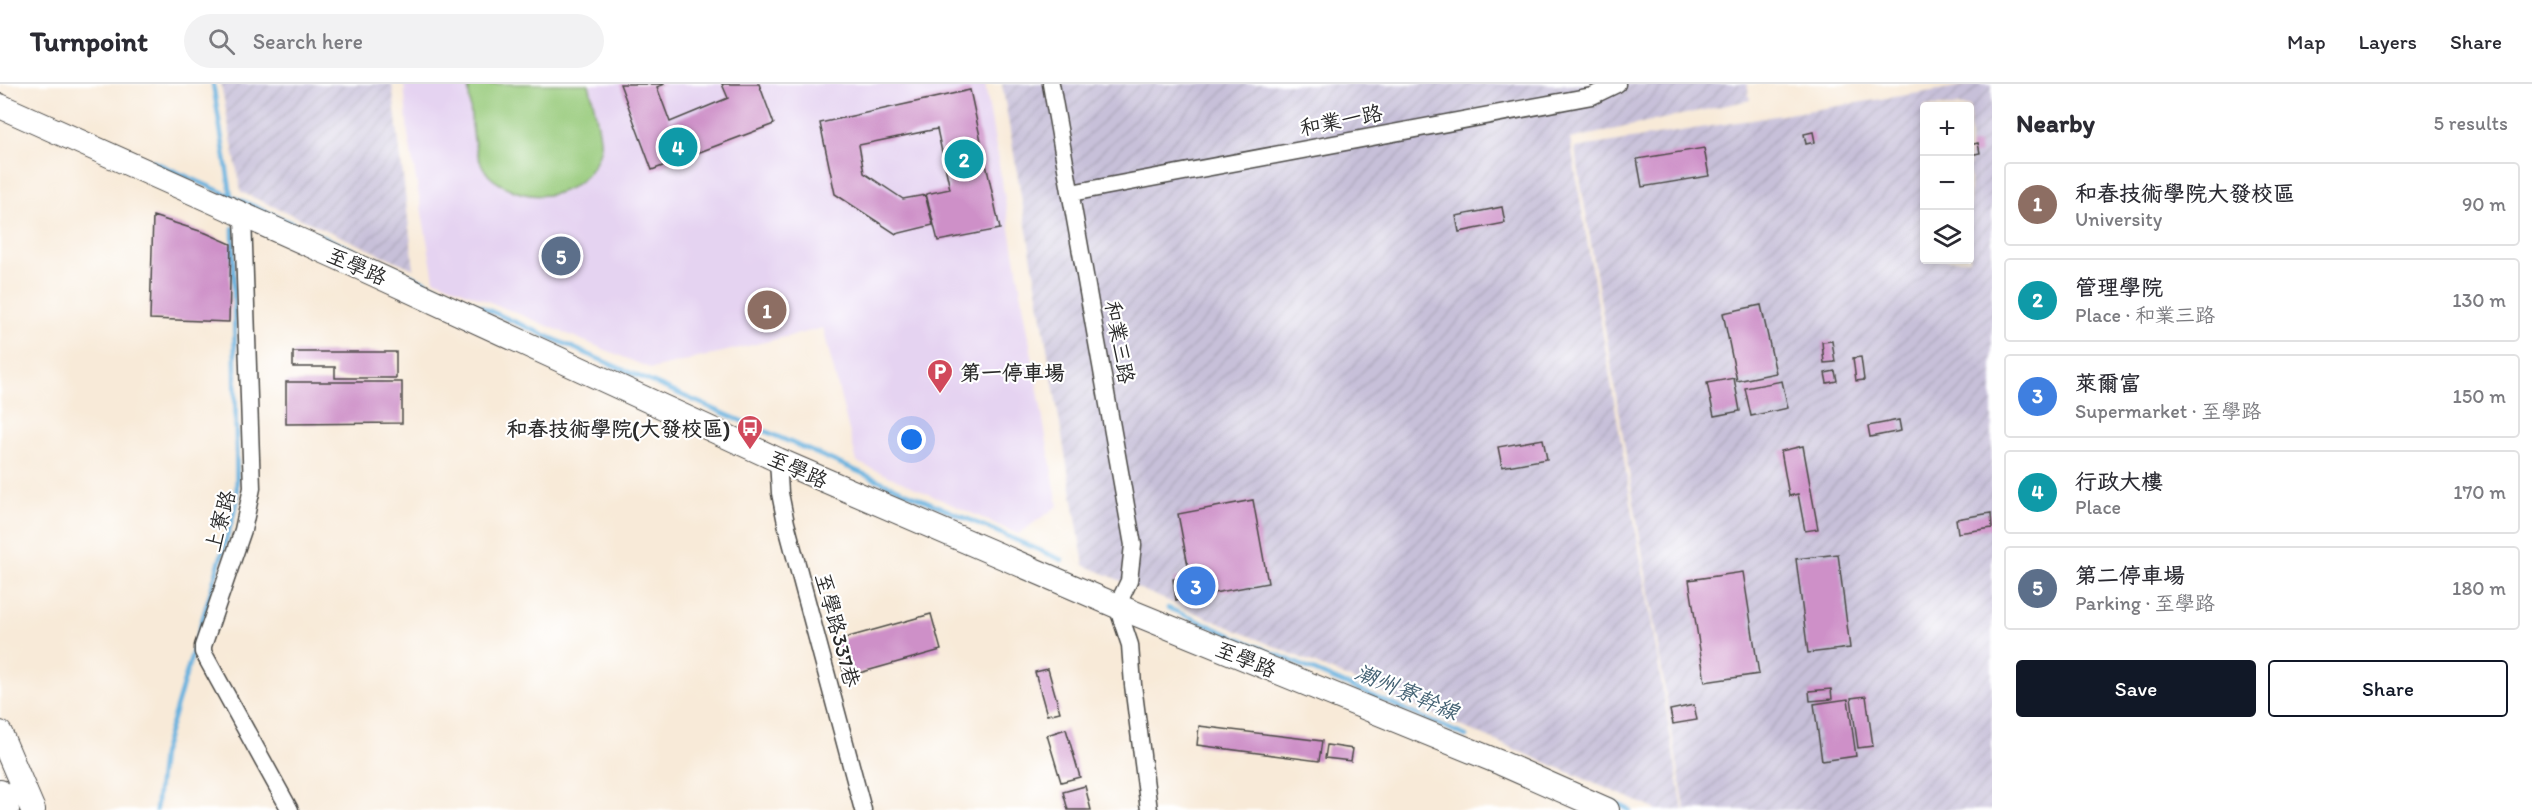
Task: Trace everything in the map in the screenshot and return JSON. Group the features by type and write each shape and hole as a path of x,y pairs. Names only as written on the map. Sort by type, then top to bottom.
{"street":[{"name":"和業三路","path":"1051,84 1133,545 1130,581 1118,606"},
{"name":"和業一路","path":"1071,193 1592,96 1617,84"},
{"name":"至學路","path":"0,106 778,460 1118,606 1501,763 1607,810"},
{"name":"上寮路","path":"243,216 252,488 243,530 203,646 203,652 290,810"},
{"name":"至學路337巷","path":"778,460 780,493 786,523 863,810"},
{"path":"1118,606 1130,645 1149,810"},
{"path":"0,733 33,810"},
{"path":"0,792 7,810"}],"shaded area":[{"path":"221,84 392,84 414,269 241,192"},
{"path":"404,84 985,84 1058,506 1018,534 857,462 823,328 652,369 434,279 408,135"},
{"path":"1002,84 1747,84 1750,100 1570,139 1683,810 1657,810 1084,565"},
{"path":"1976,84 1992,84 1992,810 1685,810 1575,148"}],"green space":[{"path":"468,84 589,84 601,146 594,165 575,185 549,195 522,193 498,182 484,169 476,150"}],"building":[{"path":"620,84 665,84 657,87 670,122 728,98 722,84 759,84 774,124 652,170"},
{"path":"970,90 1000,229 938,241 926,194 950,189 937,129 859,145 864,173 903,199 925,195 933,225 896,234 835,194 820,123"},
{"path":"1813,132 1815,142 1806,144 1804,134"},
{"path":"1978,143 1980,153 1974,154 1974,144"},
{"path":"1704,148 1709,176 1642,187 1637,159"},
{"path":"1502,207 1505,223 1459,232 1456,216"},
{"path":"153,216 206,233 231,244 229,322 150,319"},
{"path":"1761,305 1776,373 1737,381 1723,313"},
{"path":"1832,341 1835,362 1824,363 1822,342"},
{"path":"293,352 396,352 396,378 335,378 335,367 293,367"},
{"path":"1861,357 1864,380 1856,381 1853,358"},
{"path":"1835,371 1837,381 1827,383 1825,373"},
{"path":"1734,378 1740,411 1714,416 1707,383"},
{"path":"1782,381 1788,408 1751,416 1745,388"},
{"path":"286,382 402,382 402,423 286,424"},
{"path":"1899,420 1901,431 1870,437 1868,426"},
{"path":"1543,439 1547,459 1502,467 1498,447"},
{"path":"1803,446 1818,529 1805,531 1798,494 1789,496 1781,451"},
{"path":"1253,500 1268,583 1176,600 1173,579 1190,576 1178,514"},
{"path":"1991,513 1992,528 1958,533 1956,519"},
{"path":"1838,554 1850,648 1808,653 1796,559"},
{"path":"1743,572 1759,674 1705,682 1689,580"},
{"path":"931,614 941,650 845,677 834,641"},
{"path":"1048,669 1060,712 1047,715 1035,672"},
{"path":"1831,689 1832,699 1810,701 1809,691"},
{"path":"1866,696 1873,746 1858,748 1851,698"},
{"path":"1848,699 1856,756 1822,761 1814,704"},
{"path":"1694,705 1697,720 1673,724 1670,710"},
{"path":"1199,726 1322,741 1319,761 1197,745"},
{"path":"1066,729 1080,777 1061,782 1047,735"},
{"path":"1327,745 1353,749 1351,761 1325,758"},
{"path":"1085,786 1091,810 1068,810 1063,792"}],"waterway":[{"path":"213,84 231,195"},
{"path":"152,161 601,360 1062,560"},
{"path":"156,810 162,755 237,503 233,228"},
{"name":"潮州寮幹線","path":"1168,608 1466,736"},
{"name":"潮州寮幹線","path":"1613,802 1630,810"}],"place":[{"name":"行政大樓","path":"678,147"},
{"name":"管理學院","path":"964,159"},
{"name":"第二停車場","path":"561,256"},
{"name":"和春技術學院大發校區","path":"767,310"},
{"name":"第一停車場","path":"940,395"},
{"name":"和春技術學院(大發校區)","path":"750,451"},
{"name":"萊爾富","path":"1196,586"}]}
